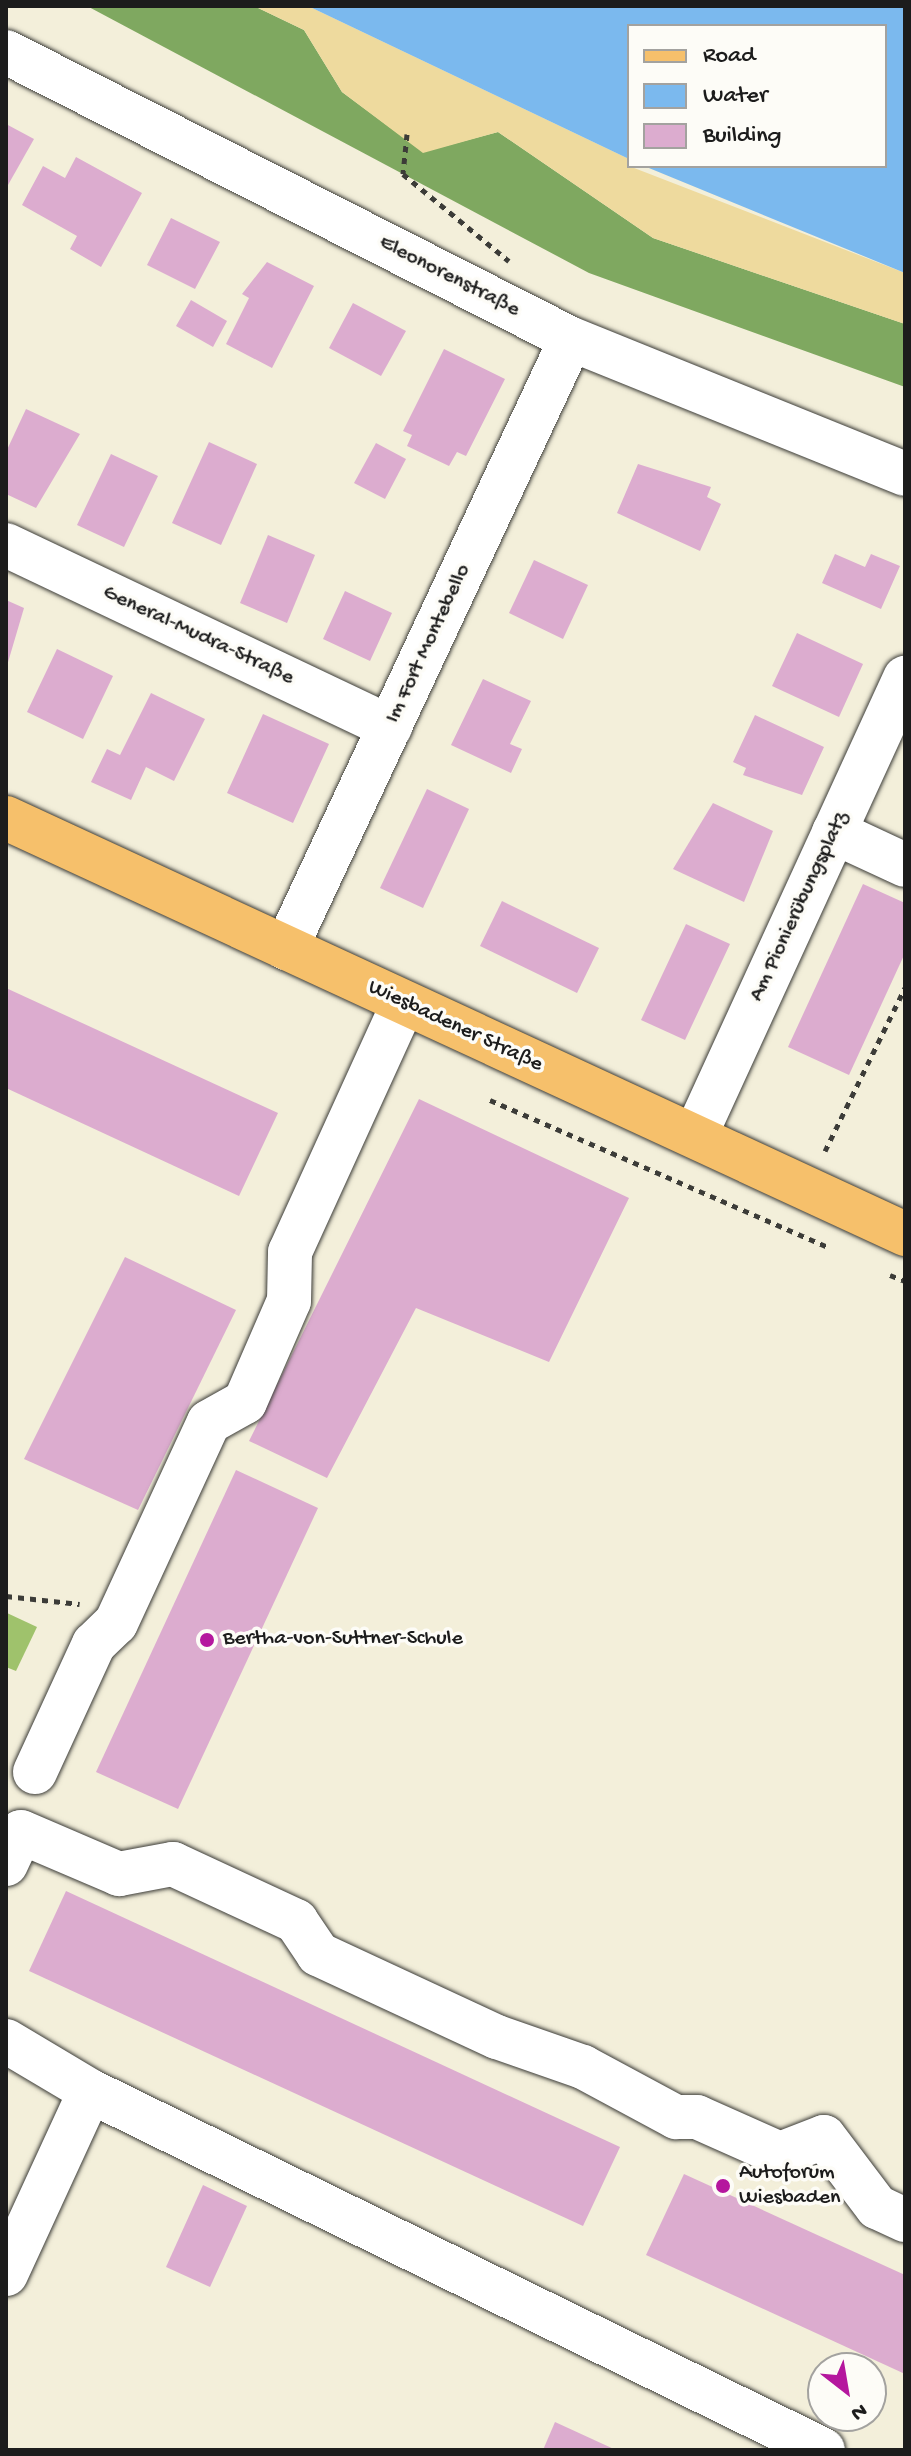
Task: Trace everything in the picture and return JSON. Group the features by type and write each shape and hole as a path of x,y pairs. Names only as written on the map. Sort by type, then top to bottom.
{"main road":[{"name":"Wiesbadener Straße","path":"6,818 905,1234"}],"street":[{"name":"Eleonorenstraße","path":"6,52 571,339 905,474"},
{"name":"Im Fort Montebello","path":"286,948 571,339"},
{"name":"General-Mudra-Straße","path":"6,545 390,727"},
{"name":"Am Pionierübungsplatz","path":"695,1136 905,678"},
{"path":"834,832 905,865"},
{"path":"35,1772 94,1644 116,1623 209,1422 245,1402 289,1301 290,1252 403,1004"},
{"path":"6,1864 21,1832 119,1874 173,1864 296,1921 318,1954 497,2037 583,2067 676,2117 697,2117 780,2154 824,2137 877,2207 905,2220"},
{"path":"6,2041 90,2091 823,2450"},
{"path":"6,2274 90,2091"}],"path":[{"path":"407,134 403,174 504,251 513,270"},
{"path":"807,1188 905,988"},
{"path":"490,1100 848,1256"},
{"path":"876,1269 905,1281"},
{"path":"6,1596 73,1601 116,1623"}],"green space":[{"path":"87,6 254,6 304,30 342,92 423,152 498,132 653,238 905,324 905,387 589,273"},
{"path":"7,1613 37,1627 16,1671 6,1667"}],"sand":[{"path":"254,6 308,6 627,158 627,168 634,168 905,273 905,324 653,238 498,132 423,153 342,92 304,30"}],"water":[{"path":"308,6 905,6 905,273 649,168 887,168 887,24 627,24 627,158"}],"building":[{"path":"6,124 34,139 8,185 6,183"},
{"path":"76,157 142,193 101,267 70,249 77,236 22,205 43,166 65,178"},
{"path":"171,218 220,242 195,289 147,265"},
{"path":"267,262 314,286 272,368 226,344 249,298 242,294"},
{"path":"191,300 227,321 213,347 176,326"},
{"path":"353,303 406,331 381,376 329,348"},
{"path":"444,349 505,379 466,456 457,452 449,466 407,446 412,435 403,431"},
{"path":"26,409 80,434 36,508 6,494 6,452"},
{"path":"209,442 257,464 221,545 172,523"},
{"path":"376,443 406,459 385,499 354,483"},
{"path":"111,454 158,476 124,547 77,525"},
{"path":"638,464 711,487 707,497 721,504 700,551 617,513"},
{"path":"268,535 315,555 287,623 240,603"},
{"path":"835,554 865,567 871,554 900,566 881,609 822,583"},
{"path":"534,560 588,585 563,639 509,613"},
{"path":"345,591 392,613 370,661 323,639"},
{"path":"6,600 24,608 6,669"},
{"path":"797,633 863,664 839,717 772,686"},
{"path":"57,649 113,676 83,739 27,712"},
{"path":"483,679 531,701 510,744 522,749 511,773 451,745"},
{"path":"151,693 205,719 174,781 146,767 131,800 91,782 107,749 120,755"},
{"path":"263,714 329,744 293,823 227,793"},
{"path":"755,715 824,747 802,795 743,775 746,768 733,762"},
{"path":"427,789 469,809 423,908 380,888"},
{"path":"713,803 773,831 744,902 673,869"},
{"path":"863,884 905,903 905,953 849,1075 788,1047"},
{"path":"502,901 599,948 577,993 480,946"},
{"path":"686,924 730,944 685,1040 641,1020"},
{"path":"6,988 278,1113 239,1196 6,1088"},
{"path":"419,1099 629,1198 549,1362 416,1308 327,1478 249,1441"},
{"path":"125,1257 236,1310 138,1510 24,1459"},
{"name":"Bertha-von-Suttner-Schule","path":"236,1470 318,1508 178,1809 96,1772"},
{"path":"66,1891 620,2147 583,2226 29,1971"},
{"path":"684,2174 905,2275 905,2374 887,2366 887,2352 857,2352 646,2255"},
{"path":"203,2185 247,2206 210,2287 166,2267"},
{"path":"555,2422 616,2450 543,2450"}],"place":[{"name":"Bertha-von-Suttner-Schule","path":"207,1640"},
{"name":"Autoforum Wiesbaden","path":"723,2186"}]}
